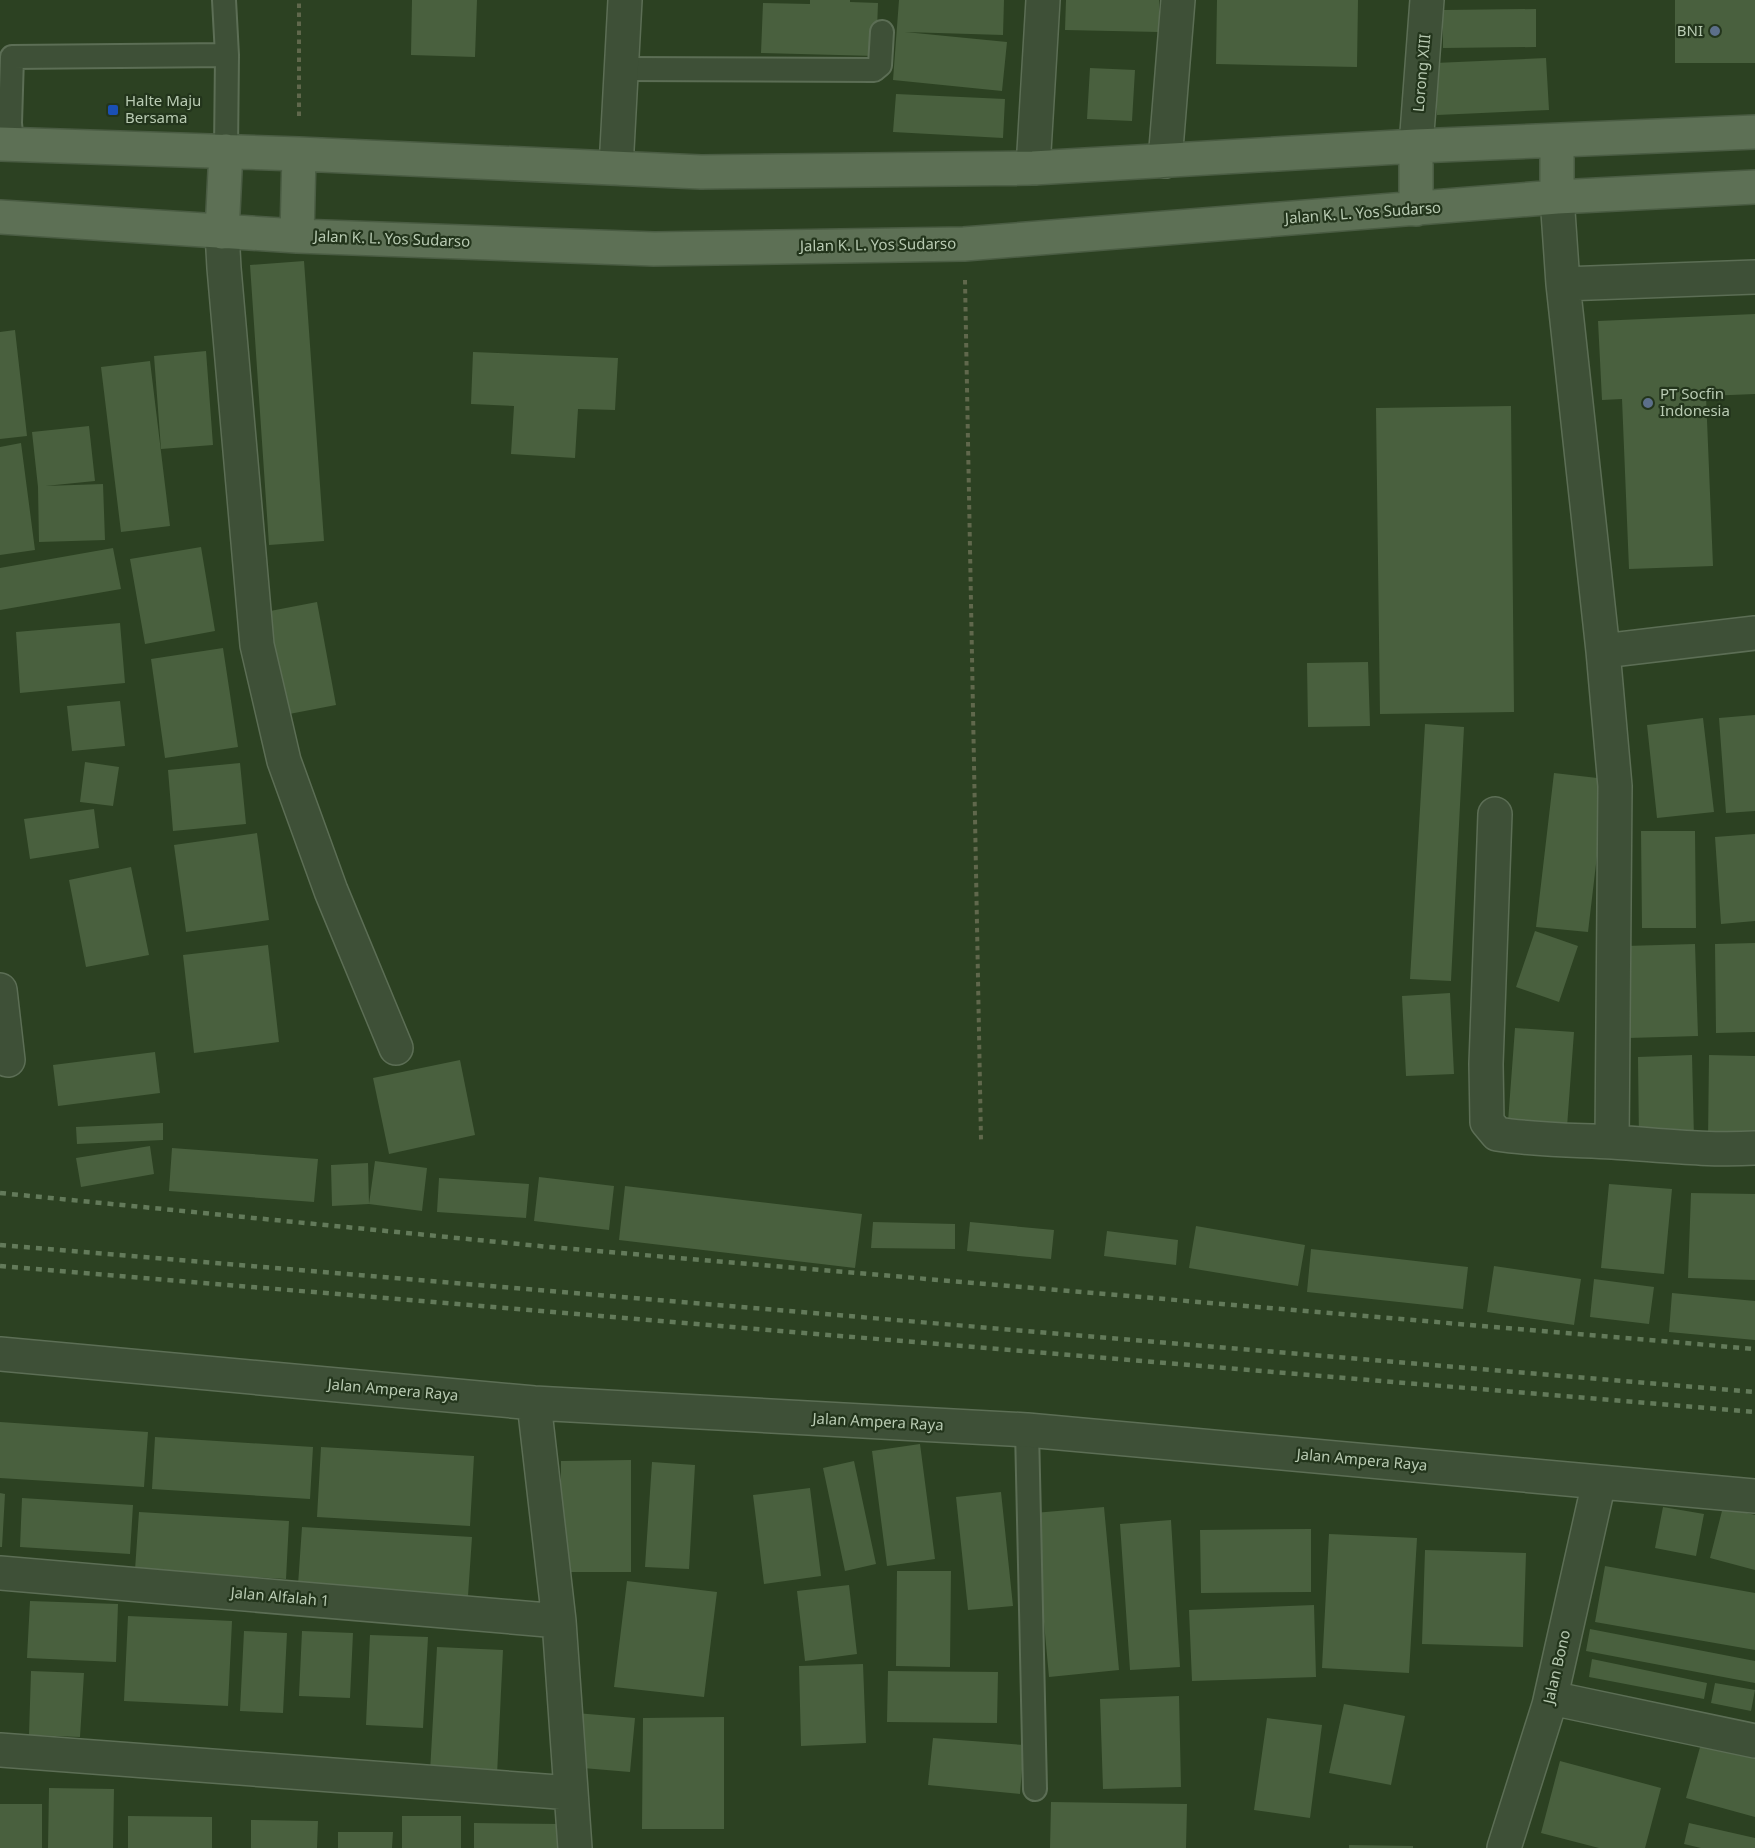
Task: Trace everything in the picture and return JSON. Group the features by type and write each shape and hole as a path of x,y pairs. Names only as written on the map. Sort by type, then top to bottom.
{"main road":[{"path":"6,144 226,151 701,172 1033,168 1416,146 1755,132"},
{"path":"1557,141 1557,197"},
{"path":"1416,146 1416,209"},
{"path":"222,232 226,151"},
{"path":"297,236 299,154"},
{"name":"Jalan K. L. Yos Sudarso","path":"0,217 297,236 654,249 964,244 1557,197 1755,188"}],"street":[{"path":"616,168 625,0"},
{"path":"1033,168 1043,0"},
{"path":"1165,161 1178,0"},
{"name":"Lorong XIII","path":"1416,146 1427,0"},
{"path":"1557,197 1563,284 1603,651 1615,786 1612,1142"},
{"path":"222,232 257,645 284,761 331,891 396,1048"},
{"path":"1563,284 1755,277"},
{"path":"1603,651 1755,633"},
{"path":"1495,814 1486,1064 1487,1122 1497,1134 1519,1138 1721,1150 1755,1148"},
{"path":"0,990 8,1060"},
{"name":"Jalan Ampera Raya","path":"0,1354 534,1403 1027,1430 1755,1496"},
{"path":"534,1403 559,1621 575,1848"},
{"name":"Jalan Bono","path":"1504,1848 1551,1698 1599,1482"},
{"name":"Jalan Alfalah 1","path":"0,1574 559,1621"},
{"path":"1551,1698 1755,1741"},
{"path":"0,1750 571,1792"}],"lane":[{"path":"224,0 227,55 226,151"},
{"path":"621,69 874,70 880,65 882,32"},
{"path":"6,144 10,123 6,58 227,55"},
{"path":"1027,1430 1035,1789"}],"path":[{"path":"299,107 300,0"},
{"path":"964,244 981,1140"}],"building":[{"path":"412,0 477,0 475,57 411,55"},
{"path":"810,0 878,3 876,56 761,53 763,3 810,4"},
{"path":"899,0 1004,0 1003,35 905,32 1007,42 1002,91 893,80"},
{"path":"1066,0 1159,0 1159,32 1065,30"},
{"path":"1217,0 1358,0 1357,67 1216,64"},
{"name":"BNI","path":"1675,0 1755,0 1755,63 1675,63"},
{"path":"1536,9 1536,47 1443,48 1443,10"},
{"path":"1546,58 1549,110 1437,115 1435,63"},
{"path":"1090,68 1135,70 1132,121 1087,119"},
{"path":"896,94 1005,99 1003,138 893,132"},
{"path":"304,261 324,541 269,545 250,265"},
{"path":"1755,314 1755,394 1706,396 1713,566 1629,569 1622,399 1602,400 1598,321"},
{"path":"15,330 27,436 0,439 0,332"},
{"path":"206,351 213,445 161,449 154,356"},
{"path":"473,352 618,358 615,410 578,409 575,458 511,454 514,406 471,404"},
{"path":"150,361 170,526 121,532 101,367"},
{"path":"1511,406 1514,712 1380,714 1376,408"},
{"path":"89,426 95,481 45,486 103,484 105,540 39,542 38,487 32,432"},
{"path":"21,443 35,550 0,555 0,447"},
{"path":"201,547 215,631 145,644 130,559"},
{"path":"113,548 121,589 0,610 0,568"},
{"path":"317,602 336,705 284,715 265,612"},
{"path":"120,623 125,683 20,693 16,632"},
{"path":"223,648 238,747 165,758 151,659"},
{"path":"1368,662 1370,726 1308,727 1307,663"},
{"path":"120,701 125,746 72,751 67,706"},
{"path":"1755,715 1755,811 1726,813 1719,718"},
{"path":"1703,718 1714,812 1657,818 1647,725"},
{"path":"1425,724 1464,727 1451,981 1410,979"},
{"path":"85,762 119,767 113,806 80,802"},
{"path":"240,763 246,824 173,831 168,770"},
{"path":"1554,773 1606,779 1588,932 1536,927"},
{"path":"94,809 99,848 30,859 24,819"},
{"path":"1641,831 1695,831 1696,928 1642,928"},
{"path":"257,833 269,920 186,932 174,845"},
{"path":"1755,834 1755,921 1721,924 1715,837"},
{"path":"131,867 149,955 86,967 69,880"},
{"path":"1535,931 1578,946 1559,1002 1516,987"},
{"path":"1755,943 1755,1032 1716,1033 1715,944"},
{"path":"1695,944 1698,1036 1628,1038 1625,946"},
{"path":"268,945 279,1042 194,1053 183,955"},
{"path":"1450,993 1454,1074 1406,1076 1402,996"},
{"path":"1515,1028 1574,1032 1567,1127 1508,1122"},
{"path":"155,1052 160,1093 58,1106 53,1065"},
{"path":"1692,1055 1694,1139 1639,1141 1638,1057"},
{"path":"1709,1055 1755,1056 1755,1143 1708,1142"},
{"path":"460,1060 475,1135 389,1154 373,1078"},
{"path":"163,1123 163,1140 77,1144 76,1127"},
{"path":"150,1146 154,1174 81,1187 76,1158"},
{"path":"172,1148 318,1159 314,1202 169,1191"},
{"path":"375,1161 427,1168 422,1211 369,1204"},
{"path":"368,1163 369,1204 332,1206 331,1165"},
{"path":"539,1177 614,1186 609,1230 534,1221"},
{"path":"439,1178 529,1184 526,1218 437,1212"},
{"path":"1609,1184 1672,1189 1664,1274 1601,1268"},
{"path":"625,1186 862,1214 855,1268 619,1240"},
{"path":"1691,1193 1755,1194 1755,1280 1688,1278"},
{"path":"873,1222 955,1224 955,1249 871,1248"},
{"path":"970,1222 1054,1230 1051,1259 967,1251"},
{"path":"1196,1226 1305,1245 1298,1286 1189,1268"},
{"path":"1107,1231 1178,1240 1176,1265 1104,1256"},
{"path":"1311,1249 1468,1267 1463,1309 1307,1292"},
{"path":"1494,1266 1581,1279 1574,1325 1487,1312"},
{"path":"1594,1279 1654,1287 1649,1324 1590,1317"},
{"path":"1672,1293 1755,1301 1755,1340 1669,1332"},
{"path":"0,1422 148,1432 144,1487 0,1478"},
{"path":"155,1437 313,1447 310,1499 152,1489"},
{"path":"920,1444 935,1559 887,1566 872,1451"},
{"path":"321,1447 474,1456 470,1526 317,1517"},
{"path":"631,1460 631,1572 561,1572 561,1461"},
{"path":"854,1461 876,1564 845,1571 823,1468"},
{"path":"652,1462 695,1465 689,1569 645,1567"},
{"path":"810,1488 821,1576 764,1584 753,1495"},
{"path":"1001,1492 1013,1606 968,1610 956,1497"},
{"path":"0,1493 5,1494 2,1547 0,1547"},
{"path":"22,1498 133,1505 130,1554 20,1547"},
{"path":"1104,1507 1119,1670 1049,1677 1034,1513"},
{"path":"1663,1507 1704,1514 1696,1556 1655,1548"},
{"path":"1723,1507 1755,1515 1755,1570 1710,1558"},
{"path":"139,1512 289,1521 286,1579 135,1570"},
{"path":"1171,1520 1180,1667 1130,1670 1120,1524"},
{"path":"302,1527 472,1537 468,1596 298,1585"},
{"path":"1311,1529 1311,1592 1201,1593 1200,1530"},
{"path":"1329,1534 1417,1538 1409,1673 1322,1668"},
{"path":"1425,1550 1526,1553 1523,1647 1422,1644"},
{"path":"1605,1566 1755,1593 1755,1650 1595,1622"},
{"path":"897,1571 951,1571 950,1667 896,1666"},
{"path":"627,1581 717,1592 704,1697 614,1687"},
{"path":"849,1585 857,1654 805,1661 797,1591"},
{"path":"30,1601 118,1604 116,1662 27,1658"},
{"path":"1314,1605 1316,1677 1192,1681 1189,1610"},
{"path":"128,1616 232,1621 228,1706 124,1701"},
{"path":"1590,1629 1755,1661 1755,1683 1586,1651"},
{"path":"244,1631 287,1633 283,1713 240,1711"},
{"path":"302,1631 353,1633 350,1698 299,1696"},
{"path":"370,1635 428,1637 423,1728 366,1725"},
{"path":"437,1647 503,1650 497,1775 430,1772"},
{"path":"1592,1659 1707,1683 1704,1699 1589,1677"},
{"path":"863,1664 866,1743 801,1746 799,1666"},
{"path":"31,1671 84,1673 80,1737 29,1735"},
{"path":"888,1671 998,1672 997,1723 887,1722"},
{"path":"1715,1683 1755,1690 1751,1711 1711,1703"},
{"path":"1179,1696 1181,1787 1103,1789 1100,1699"},
{"path":"1344,1704 1405,1716 1391,1785 1329,1773"},
{"path":"576,1713 635,1718 630,1772 571,1767"},
{"path":"724,1717 724,1829 642,1829 643,1718"},
{"path":"1267,1718 1322,1725 1310,1818 1254,1810"},
{"path":"933,1738 1024,1745 1020,1794 928,1785"},
{"path":"1702,1740 1755,1755 1755,1817 1686,1798"},
{"path":"1560,1761 1661,1788 1645,1848 1599,1848 1541,1833"},
{"path":"49,1788 114,1789 113,1848 48,1848"},
{"path":"1051,1802 1187,1804 1186,1848 1050,1848"},
{"path":"0,1804 42,1804 42,1848 0,1848"},
{"path":"128,1816 212,1817 212,1848 128,1848"},
{"path":"402,1816 461,1816 461,1848 402,1848"},
{"path":"251,1820 318,1821 317,1848 251,1848"},
{"path":"474,1823 560,1824 560,1848 474,1848"},
{"path":"1689,1823 1755,1838 1755,1848 1701,1848 1684,1844"},
{"path":"338,1832 393,1832 392,1848 338,1848"},
{"path":"1349,1845 1413,1846 1413,1848 1349,1848"}],"railway":[{"path":"0,1193 549,1247 1755,1349"},
{"path":"0,1245 1755,1392"},
{"path":"0,1266 1755,1412"}],"place":[{"name":"BNI","path":"1715,31"},
{"name":"Halte Maju Bersama","path":"113,110"},
{"name":"PT Socfin Indonesia","path":"1648,403"}]}
